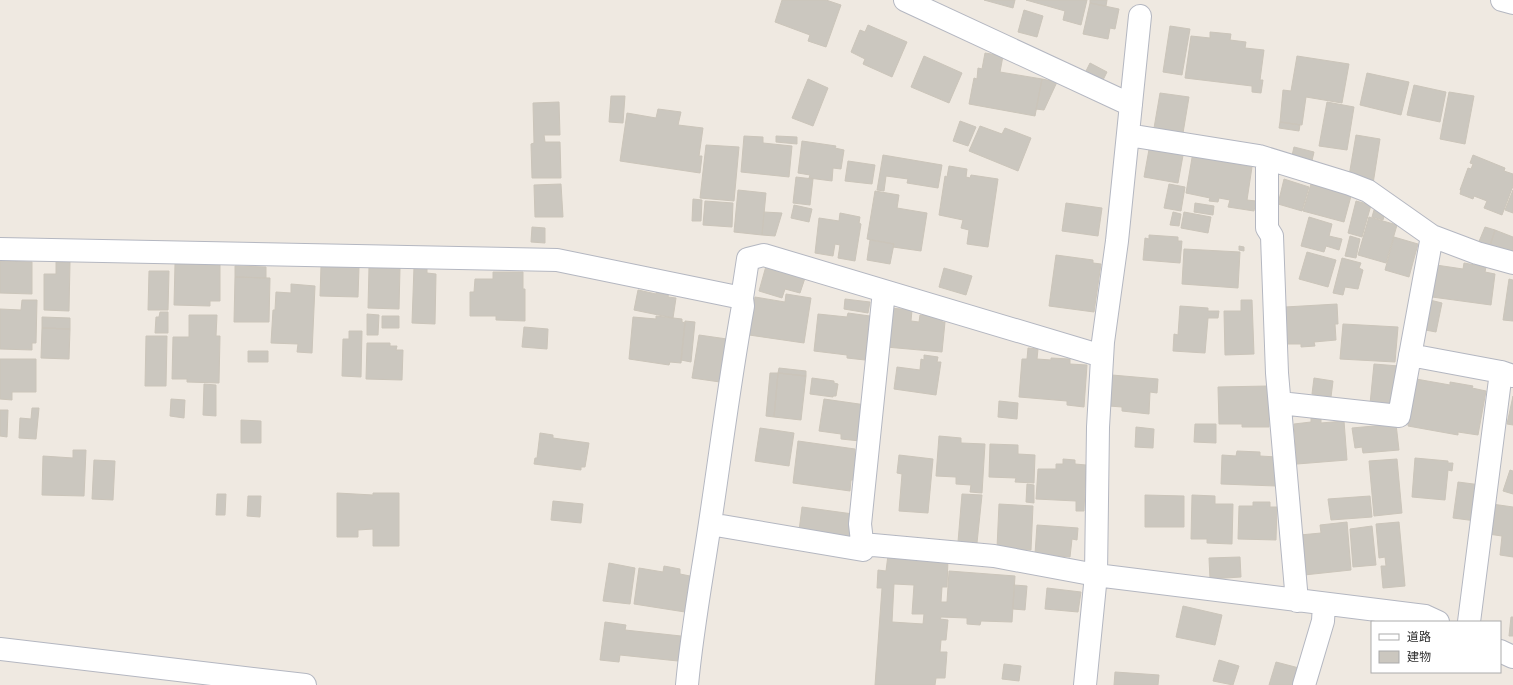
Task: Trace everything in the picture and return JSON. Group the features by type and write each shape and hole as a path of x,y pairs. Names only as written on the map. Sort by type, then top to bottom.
{"street":[{"path":"905,0 1131,105"},
{"path":"1502,0 1513,3"},
{"path":"1085,685 1096,575 1098,427 1102,356 1128,135 1140,16"},
{"path":"1128,135 1259,156 1267,160 1368,191 1432,236 1477,253 1513,263"},
{"path":"1267,160 1267,228 1272,236 1280,403 1297,601"},
{"path":"1280,403 1399,416 1432,236"},
{"path":"0,249 557,260 742,298"},
{"path":"687,685 691,637 710,524 730,381 743,306 742,298 748,259 764,254 1102,356"},
{"path":"710,524 862,550 860,524 884,291"},
{"path":"1410,355 1507,374 1469,621"},
{"path":"862,544 994,556 1096,575 1425,616 1436,621"},
{"path":"1304,685 1323,621 1324,604"},
{"path":"0,649 304,685"},
{"path":"1501,651 1513,657"}],"building":[{"path":"782,0 826,0 841,5 826,47 808,41 810,35 775,22"},
{"path":"984,0 1015,0 1013,8"},
{"path":"1026,0 1087,0 1081,25 1063,20 1065,11"},
{"path":"1090,0 1107,0 1106,6 1090,3"},
{"path":"1090,3 1119,9 1115,29 1110,28 1108,39 1083,34"},
{"path":"1024,10 1043,16 1037,37 1018,32"},
{"path":"868,25 907,42 892,77 863,64 865,59 851,52 860,30 865,32"},
{"path":"1170,26 1190,29 1182,75 1163,72"},
{"path":"1210,32 1231,34 1230,40 1246,42 1245,48 1264,50 1260,80 1263,80 1261,93 1252,92 1252,86 1185,78 1191,36 1210,38"},
{"path":"985,53 1003,56 1000,72 1042,79 1035,116 969,104 974,78 977,79 978,68 982,69"},
{"path":"924,56 962,73 949,103 911,87"},
{"path":"1297,56 1349,64 1342,103 1306,97 1302,125 1280,122 1283,90 1291,91"},
{"path":"1090,63 1107,72 1103,80 1086,71"},
{"path":"1367,73 1409,82 1401,115 1360,105"},
{"path":"808,79 828,88 813,126 792,118"},
{"path":"1042,79 1057,82 1044,110 1036,109"},
{"path":"1414,85 1446,92 1440,122 1407,115"},
{"path":"1449,92 1474,96 1465,144 1440,139"},
{"path":"1160,93 1189,97 1183,133 1154,128"},
{"path":"611,96 625,96 623,123 609,122"},
{"path":"559,102 560,135 544,135 545,142 560,142 561,178 532,178 531,144 534,143 533,103"},
{"path":"1327,102 1354,107 1347,150 1319,146"},
{"path":"658,109 681,112 678,125 703,128 699,156 702,156 700,173 620,161 627,113 656,118"},
{"path":"960,121 976,127 968,146 953,141"},
{"path":"1280,122 1300,125 1299,131 1279,128"},
{"path":"980,126 1002,134 1005,128 1031,138 1018,171 969,151"},
{"path":"1356,135 1380,139 1373,184 1349,176"},
{"path":"744,136 763,137 763,143 792,146 789,177 741,172"},
{"path":"776,136 797,137 797,144 776,142"},
{"path":"802,141 836,146 835,148 844,150 841,169 833,168 832,181 809,178 810,175 798,173"},
{"path":"1150,144 1184,150 1178,183 1144,177"},
{"path":"706,145 739,147 734,201 700,198"},
{"path":"1294,147 1314,152 1311,165 1291,160"},
{"path":"1193,152 1214,156 1214,160 1252,167 1247,200 1256,201 1254,211 1228,207 1230,200 1219,198 1218,202 1209,201 1210,198 1186,193"},
{"path":"883,155 942,165 938,188 907,183 908,179 886,176 884,191 877,190"},
{"path":"1473,155 1505,168 1504,171 1513,174 1513,186 1502,215 1484,208 1487,201 1474,196 1473,199 1460,194 1468,168 1471,169 1473,164 1470,163"},
{"path":"848,161 875,165 872,184 845,181"},
{"path":"949,166 967,169 966,177 970,178 971,175 998,179 988,247 967,244 969,230 961,228 963,220 939,215 945,176 947,177"},
{"path":"796,177 813,179 810,205 793,203"},
{"path":"1284,179 1309,187 1302,211 1278,204"},
{"path":"561,184 563,217 535,217 534,185"},
{"path":"1169,184 1185,187 1181,211 1164,208"},
{"path":"1311,184 1351,196 1344,222 1303,211"},
{"path":"738,190 766,193 762,235 734,232"},
{"path":"1513,190 1513,213 1505,210"},
{"path":"875,191 899,195 897,208 927,213 921,251 893,247 894,244 867,239"},
{"path":"693,199 702,200 701,221 692,221"},
{"path":"705,201 733,203 732,227 703,225"},
{"path":"1356,201 1371,205 1362,237 1348,233"},
{"path":"1066,203 1102,208 1098,236 1062,231"},
{"path":"1195,203 1214,206 1213,215 1194,212"},
{"path":"794,205 812,209 809,222 791,218"},
{"path":"1374,210 1385,213 1383,220 1372,217"},
{"path":"764,212 782,213 775,236 762,235"},
{"path":"1173,212 1181,214 1179,226 1170,225"},
{"path":"1184,212 1211,217 1208,233 1181,228"},
{"path":"840,213 860,217 859,223 861,224 855,261 838,258 840,245 835,244 833,256 815,253 819,218 839,221"},
{"path":"1309,217 1332,224 1329,236 1342,239 1339,250 1326,246 1324,252 1301,246"},
{"path":"1369,217 1397,225 1386,263 1358,255"},
{"path":"532,227 545,228 545,243 531,242"},
{"path":"1485,227 1495,230 1489,249 1478,244"},
{"path":"1495,230 1513,237 1513,249 1510,257 1489,249"},
{"path":"1149,235 1178,237 1178,241 1182,241 1180,263 1143,260 1145,238 1149,239"},
{"path":"1350,236 1360,239 1356,258 1345,256"},
{"path":"1394,237 1418,244 1409,277 1385,270"},
{"path":"870,240 894,244 890,264 867,260"},
{"path":"1239,246 1244,247 1244,251 1239,250"},
{"path":"1184,249 1240,252 1238,288 1182,284"},
{"path":"1307,252 1336,260 1328,287 1299,279"},
{"path":"1056,255 1093,260 1093,263 1101,264 1094,312 1049,306"},
{"path":"1342,258 1361,263 1359,268 1363,270 1358,289 1345,287 1343,295 1333,293"},
{"path":"0,261 32,262 32,294 0,293"},
{"path":"56,262 70,262 69,311 44,310 44,274 56,274"},
{"path":"1464,263 1486,267 1485,272 1495,274 1491,305 1432,297 1436,265 1463,269"},
{"path":"175,264 220,265 220,301 210,301 210,306 174,305"},
{"path":"235,266 266,267 266,278 235,277"},
{"path":"321,266 359,267 358,297 320,296"},
{"path":"766,266 805,278 800,293 785,289 782,298 759,291"},
{"path":"369,267 400,268 399,309 368,308"},
{"path":"414,267 427,267 427,273 436,274 435,324 412,323"},
{"path":"944,268 972,276 966,295 939,287"},
{"path":"149,271 169,271 168,310 148,310"},
{"path":"493,272 523,272 523,289 525,289 525,321 496,320 496,316 470,316 470,292 474,292 475,279 493,279"},
{"path":"235,277 270,278 269,322 234,322"},
{"path":"1509,279 1513,280 1513,321 1503,320"},
{"path":"291,284 315,286 312,353 297,352 298,344 271,343 273,310 275,310 276,292 291,293"},
{"path":"657,289 669,291 668,297 676,298 673,318 634,310 638,290 656,294"},
{"path":"786,294 811,298 804,343 749,335 755,297 785,302"},
{"path":"845,299 870,302 868,313 844,309"},
{"path":"1426,299 1442,303 1436,332 1420,329"},
{"path":"22,300 37,300 36,343 32,343 32,350 0,349 0,309 21,310"},
{"path":"1241,300 1252,300 1254,354 1225,355 1224,311 1241,311"},
{"path":"1337,304 1338,324 1335,324 1336,340 1314,342 1315,346 1301,347 1301,344 1287,344 1285,307"},
{"path":"1180,306 1208,308 1208,311 1219,311 1218,318 1208,318 1205,353 1173,351 1174,334 1178,335"},
{"path":"890,308 912,310 911,321 919,322 920,315 943,317 942,322 945,322 942,352 886,347"},
{"path":"160,312 168,312 168,333 155,333 156,317 159,317"},
{"path":"848,313 870,316 865,360 847,358 847,355 814,351 818,314 847,317"},
{"path":"367,314 379,315 378,335 367,335"},
{"path":"189,315 217,315 216,336 220,336 219,383 187,382 187,379 172,379 173,337 189,337"},
{"path":"382,316 399,316 399,328 382,328"},
{"path":"656,316 682,319 682,322 685,323 681,363 670,362 669,365 629,359 633,317 656,319"},
{"path":"42,317 70,318 70,329 42,328"},
{"path":"685,321 695,322 691,362 681,360"},
{"path":"1343,324 1398,327 1395,362 1340,359"},
{"path":"524,327 548,329 547,349 522,347"},
{"path":"42,328 70,329 69,359 41,358"},
{"path":"349,331 362,331 361,377 342,376 343,339 349,339"},
{"path":"699,335 727,339 720,382 692,378"},
{"path":"146,336 167,336 166,386 145,386"},
{"path":"367,343 390,343 390,346 397,346 396,350 403,350 402,380 366,379"},
{"path":"1028,348 1038,349 1037,359 1070,359 1070,364 1087,365 1084,407 1067,405 1067,401 1019,397 1022,359 1027,359"},
{"path":"248,351 268,351 268,362 248,362"},
{"path":"924,355 938,357 937,362 941,362 936,395 894,389 897,367 920,370 921,359 924,360"},
{"path":"0,359 36,359 36,392 12,392 12,400 0,399"},
{"path":"1374,364 1399,366 1389,405 1370,404"},
{"path":"779,368 806,371 806,376 778,373"},
{"path":"770,373 778,373 774,417 766,416"},
{"path":"778,373 806,376 801,420 774,417"},
{"path":"1112,375 1158,379 1157,393 1150,392 1149,414 1122,411 1122,407 1109,406"},
{"path":"812,378 834,381 834,383 838,384 836,396 833,397 810,394"},
{"path":"1314,378 1333,381 1331,397 1312,394"},
{"path":"1416,379 1450,385 1450,382 1473,386 1472,388 1486,391 1478,435 1458,432 1458,435 1408,426"},
{"path":"204,384 216,385 216,416 203,415"},
{"path":"1268,386 1269,427 1242,427 1242,424 1219,424 1218,387"},
{"path":"1513,396 1513,425 1507,424"},
{"path":"171,399 185,400 184,418 170,416"},
{"path":"824,399 866,405 860,441 841,439 841,434 819,431"},
{"path":"999,401 1018,403 1017,419 998,417"},
{"path":"32,408 39,408 36,439 19,438 20,418 31,419"},
{"path":"0,410 8,410 7,437 0,436"},
{"path":"1321,417 1321,423 1344,421 1347,460 1297,464 1294,424 1311,422 1311,418"},
{"path":"241,420 261,421 261,443 241,443"},
{"path":"1195,424 1216,424 1216,443 1194,442"},
{"path":"1396,424 1399,450 1363,453 1362,447 1355,448 1352,428"},
{"path":"1136,427 1154,429 1153,448 1135,447"},
{"path":"760,428 794,433 789,466 755,461"},
{"path":"540,433 553,435 553,438 589,443 585,467 581,467 581,470 534,464 535,458 537,458"},
{"path":"939,436 961,438 961,443 985,444 982,493 970,492 971,485 956,484 956,477 936,476"},
{"path":"798,441 855,449 855,454 860,455 857,480 851,480 850,491 793,483"},
{"path":"990,444 1018,445 1018,454 1035,455 1034,483 1015,482 1016,478 989,477"},
{"path":"73,450 86,450 84,496 42,495 43,456 73,458"},
{"path":"1237,451 1260,452 1260,456 1277,457 1276,486 1221,484 1222,455 1236,456"},
{"path":"899,455 933,459 928,513 899,511 902,474 897,473"},
{"path":"1415,458 1448,461 1448,463 1453,463 1452,471 1448,470 1445,500 1412,497"},
{"path":"1063,459 1075,460 1075,464 1086,465 1084,511 1076,511 1076,501 1036,499 1038,469 1056,469 1056,464 1063,464"},
{"path":"1397,459 1402,513 1374,516 1369,461"},
{"path":"94,460 115,461 113,500 92,499"},
{"path":"1510,470 1513,471 1513,494 1503,491"},
{"path":"1458,482 1481,485 1476,521 1453,518"},
{"path":"1027,484 1034,485 1034,503 1026,502"},
{"path":"337,493 373,495 373,493 399,493 399,546 373,546 373,529 358,530 358,537 337,537"},
{"path":"217,494 226,494 225,515 216,515"},
{"path":"962,494 982,495 977,543 958,542"},
{"path":"1145,495 1184,496 1184,527 1145,527"},
{"path":"1192,495 1215,496 1215,504 1233,504 1232,544 1207,543 1207,539 1191,539"},
{"path":"248,496 261,496 260,517 247,516"},
{"path":"1370,496 1372,517 1331,520 1328,499"},
{"path":"553,501 583,504 581,523 551,520"},
{"path":"1253,502 1270,502 1270,507 1277,507 1276,540 1238,539 1239,506 1253,506"},
{"path":"999,504 1033,506 1031,550 997,548"},
{"path":"1492,504 1513,507 1513,557 1500,555 1502,536 1488,534"},
{"path":"802,507 853,514 851,538 799,531"},
{"path":"1347,522 1351,570 1304,575 1300,535 1321,533 1320,525"},
{"path":"1399,522 1405,586 1383,588 1381,566 1386,566 1385,557 1379,558 1376,524"},
{"path":"1037,525 1078,528 1077,540 1072,539 1070,557 1035,554"},
{"path":"1372,526 1376,565 1353,567 1350,529"},
{"path":"888,555 948,559 947,587 942,587 941,602 947,602 949,571 1015,576 1012,622 981,621 980,625 967,624 967,618 941,617 940,619 948,620 946,640 941,640 940,652 947,652 945,678 936,678 935,685 875,685 882,588 877,588 878,570 886,571","holes":["894,584 914,585 912,614 924,614 923,624 892,622"]},
{"path":"1240,557 1241,577 1210,579 1209,558"},
{"path":"609,563 635,568 630,604 603,601"},
{"path":"664,566 680,569 680,574 690,576 685,612 634,604 639,568 663,572"},
{"path":"1014,585 1027,586 1025,610 1013,609"},
{"path":"1047,588 1081,592 1078,612 1045,609"},
{"path":"1183,606 1222,615 1215,645 1176,637"},
{"path":"1511,617 1513,617 1513,636 1509,636"},
{"path":"605,622 626,625 625,630 681,636 678,661 620,655 619,662 600,660"},
{"path":"1219,660 1239,666 1233,685 1213,681"},
{"path":"1276,662 1299,668 1295,685 1269,685"},
{"path":"1004,664 1021,666 1019,681 1002,679"},
{"path":"1115,672 1159,675 1158,685 1114,685"}]}
